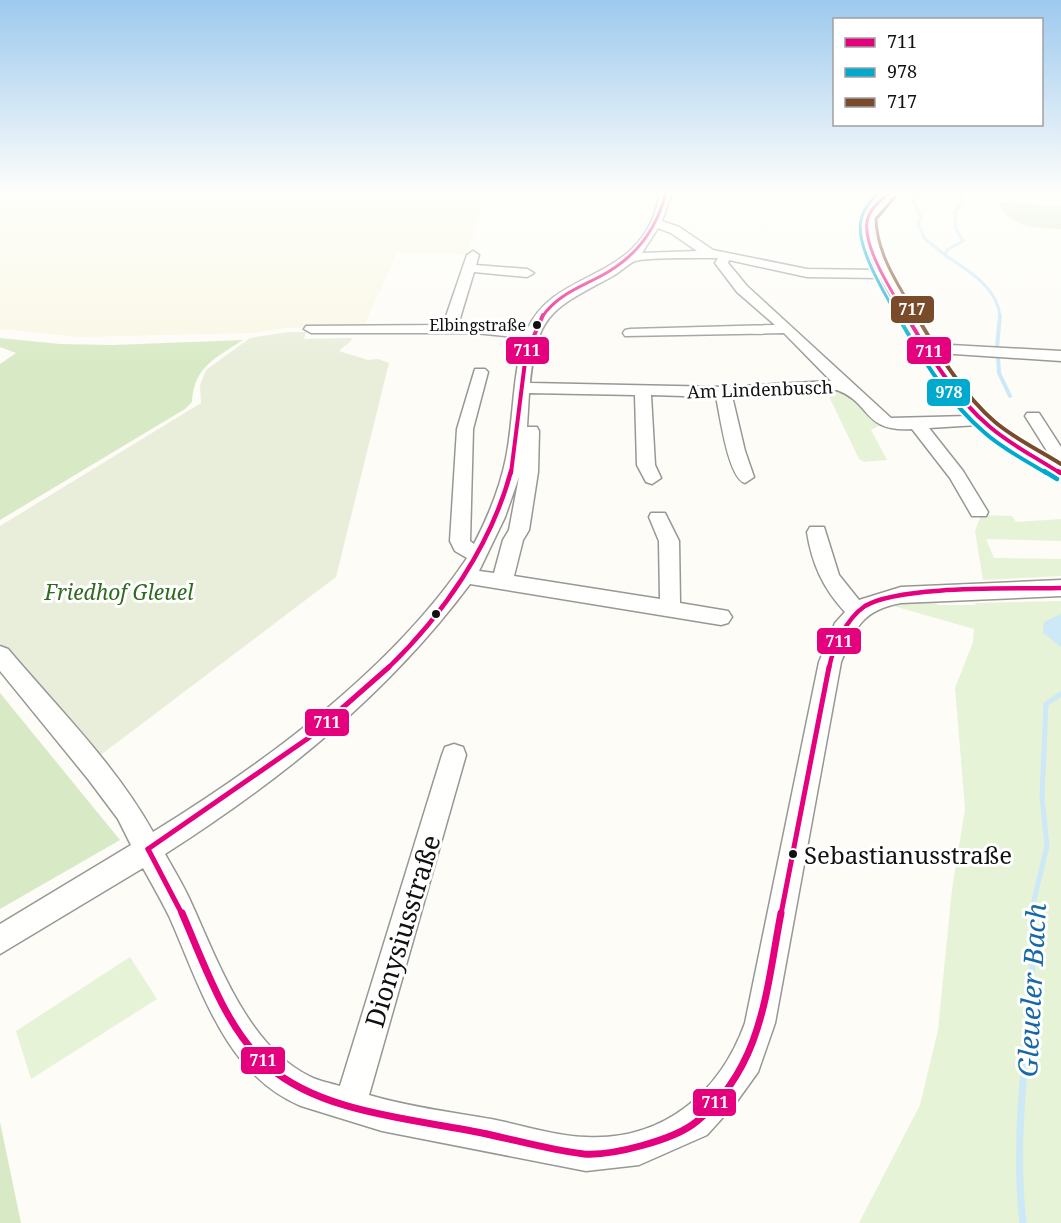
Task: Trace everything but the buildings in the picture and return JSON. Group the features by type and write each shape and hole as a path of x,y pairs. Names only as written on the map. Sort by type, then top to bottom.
{"street":[{"path":"502,582 513,540 519,530 529,472 528,389 532,335 543,314 561,298 632,257 638,249"},
{"path":"703,249 710,254"},
{"path":"873,249 883,274 929,348 953,385 982,420 1060,467"},
{"path":"449,329 473,255"},
{"path":"632,257 726,255 807,273 883,274"},
{"path":"726,255 722,263 724,268 742,289 788,329 846,387"},
{"path":"469,268 527,273"},
{"path":"311,329 486,330 532,335"},
{"path":"630,333 788,329"},
{"path":"929,348 1061,356"},
{"path":"478,556 462,546 460,541 465,429 480,372"},
{"name":"Am Lindenbusch","path":"528,389 723,392 846,387 887,424 982,420"},
{"path":"0,940 216,806 330,719 405,650 466,576 478,556 507,489 528,389"},
{"path":"643,392 646,465 652,478"},
{"path":"723,392 736,451 745,477"},
{"path":"1033,416 1060,467"},
{"path":"917,424 957,475 979,512"},
{"path":"658,517 669,541 670,608"},
{"path":"817,532 821,558 828,578 856,611"},
{"path":"466,576 721,617"},
{"path":"0,654 97,771 127,811 178,905 216,993 249,1046 268,1066 301,1090 382,1115 586,1154 639,1148 695,1122 724,1093 747,1061 760,1023 830,662 846,623 856,611 868,604 901,595 1061,588"},
{"name":"Dionysiusstraße","path":"350,1106 454,755"}],"shaded area":[{"path":"0,249 469,249 467,255 397,253 364,326 285,328 252,333 80,337 0,329"}],"green space":[{"name":"Friedhof Gleuel","path":"288,332 306,332 304,339 350,338 353,339 339,351 368,360 378,359 389,363 336,577 98,757 0,643 0,526 201,403 200,385 206,370 250,338"},
{"path":"0,338 60,344 113,345 243,340 208,364 202,371 197,380 192,402 185,409 0,520 0,364 16,353 0,347"},
{"path":"826,390 845,391 879,426 871,430 887,460 864,462 859,459"},
{"path":"981,515 1012,516 1016,522 1061,519 1061,541 986,539 994,558 1061,559 1061,576 983,580 975,531"},
{"path":"930,601 939,605 975,605 976,603 1061,601 1061,1223 859,1223 920,1105 938,1030 952,889 965,809 955,688 973,642 974,629 890,605"},
{"path":"0,693 120,840 0,909"},
{"path":"130,957 157,999 31,1079 16,1031"},
{"path":"0,1122 21,1223 0,1223"}],"water":[{"path":"1061,614 1061,647 1043,633 1044,622"}],"waterway":[{"path":"938,249 945,255"},
{"name":"Gleueler Bach","path":"945,255 949,249"},
{"name":"Gleueler Bach","path":"945,255 972,273 988,288 998,306 1000,316"},
{"name":"Gleueler Bach","path":"997,347 1000,316"},
{"name":"Gleueler Bach","path":"998,356 999,373 1010,396"},
{"name":"Gleueler Bach","path":"1034,913 1034,900 1047,846 1042,797 1046,704 1061,694"},
{"name":"Gleueler Bach","path":"1023,1223 1020,1185 1021,1107 1031,991 1034,913"}],"transit line":[{"name":"711","path":"148,849 254,778 357,698 404,653 445,603 480,550 506,491 512,470 526,354 543,315 554,302 611,270 637,249"},
{"name":"978","path":"864,249 889,302 906,331 962,410 986,434 1005,448 1057,479"},
{"name":"711","path":"873,249 895,297 913,327 968,404 991,428 1061,473"},
{"name":"717","path":"881,249 918,320 976,402 996,423 1061,464"},
{"name":"711","path":"148,849 178,905 217,993 249,1046 268,1066 301,1090 350,1106 586,1154 639,1148 695,1123 724,1093 747,1061 760,1023 830,662 852,618 866,606 880,600 901,596 959,591 1061,588"}],"place":[{"name":"Elbingstraße","path":"537,325"},
{"name":"Sebastianusstraße","path":"793,854"}]}
